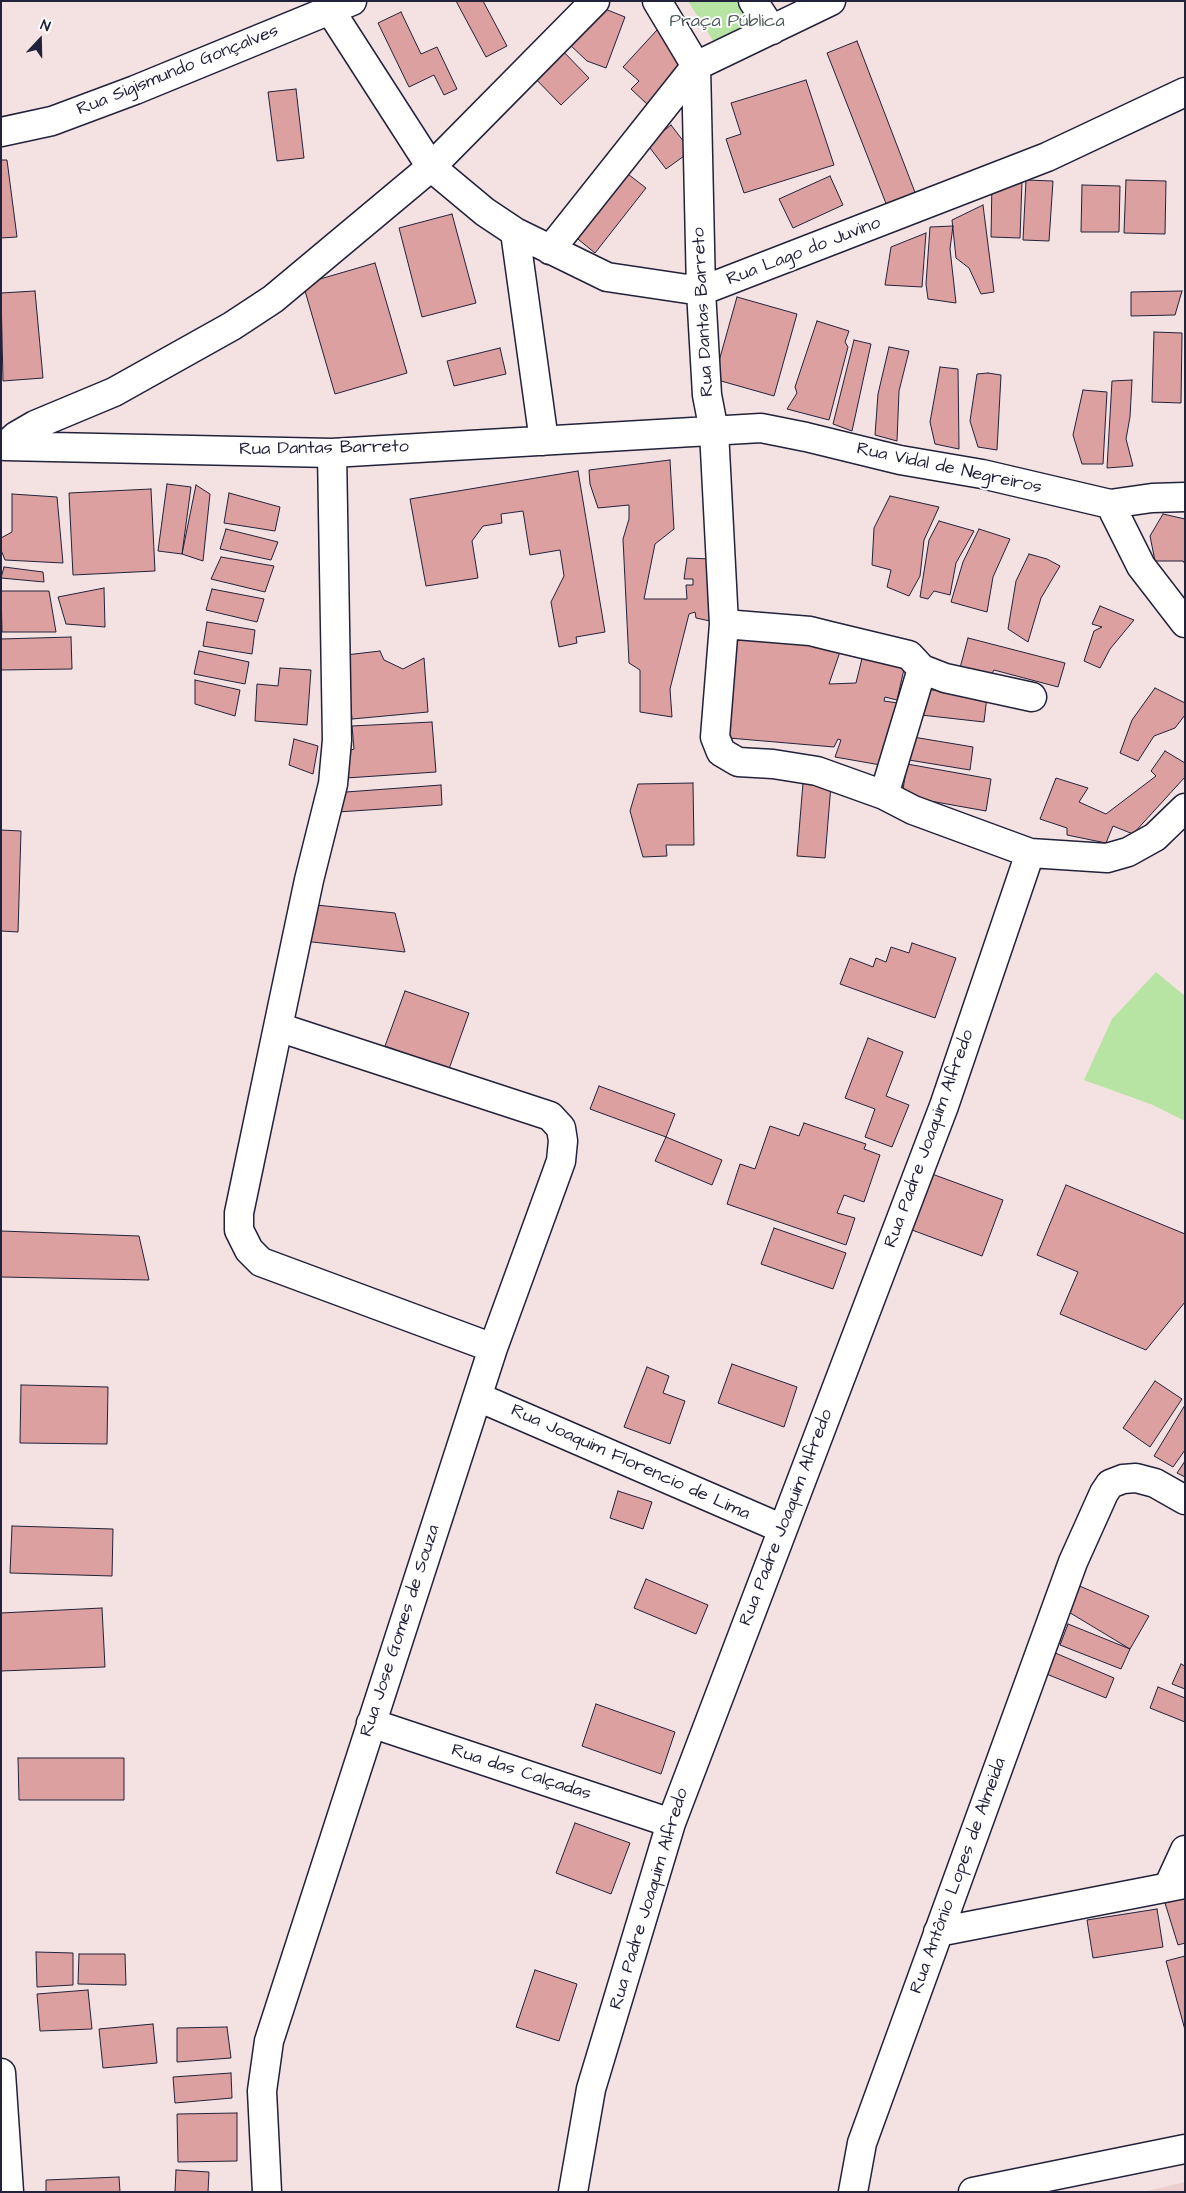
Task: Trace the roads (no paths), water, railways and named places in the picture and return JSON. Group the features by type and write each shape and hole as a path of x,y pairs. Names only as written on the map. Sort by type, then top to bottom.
{"street":[{"name":"Rua Dantas Barreto","path":"3,453 16,436 35,425 114,392 232,326 273,299 431,167 595,1"},
{"name":"Rua Dantas Barreto","path":"3,453 332,453 714,431 707,395 701,291 696,66 657,1"},
{"path":"753,1 772,30"},
{"path":"550,250 696,66 772,30 821,3"},
{"name":"Rua Lago do Juvino","path":"341,6 431,167 485,212 515,232 606,277 701,291 1029,165 1185,92"},
{"name":"Rua Sigismundo Gonçalves","path":"1,132 52,121 135,90 341,6"},
{"path":"515,232 544,441"},
{"name":"Rua Vidal de Negreiros","path":"714,431 762,428 900,460 982,474 1110,504 1152,498 1185,497"},
{"path":"714,431 724,624 715,737 721,752 738,762 773,764 816,771 884,795 922,813 1030,853 1107,858 1128,852 1154,837 1185,808"},
{"path":"332,453 337,740 333,784 278,1026 239,1213 239,1230 249,1250 261,1262 493,1348"},
{"path":"1110,504 1141,566 1185,623"},
{"path":"724,624 816,633 909,655 922,669 946,678 1032,697"},
{"path":"884,795 922,669"},
{"name":"Rua Padre Joaquim Alfredo","path":"574,2192 591,2089 671,1823 944,1106 1030,853"},
{"name":"Rua Jose Gomes de Souza","path":"267,2192 262,2091 269,2041 493,1348 556,1176 563,1141 561,1128 550,1116 278,1026"},
{"name":"Rua Joaquim Florencio de Lima","path":"478,1397 783,1529"},
{"name":"Rua Antônio Lopes de Almeida","path":"853,2192 862,2143 1073,1562 1104,1494 1110,1484 1123,1479 1136,1478 1155,1483 1185,1500"},
{"name":"Rua das Calçadas","path":"371,1723 671,1823"},
{"path":"938,1932 1177,1885 1185,1850"},
{"path":"1,2073 9,2192"},
{"path":"973,2192 1185,2149"}],"park label":[{"name":"Praça Pública","path":"727,22"}]}
